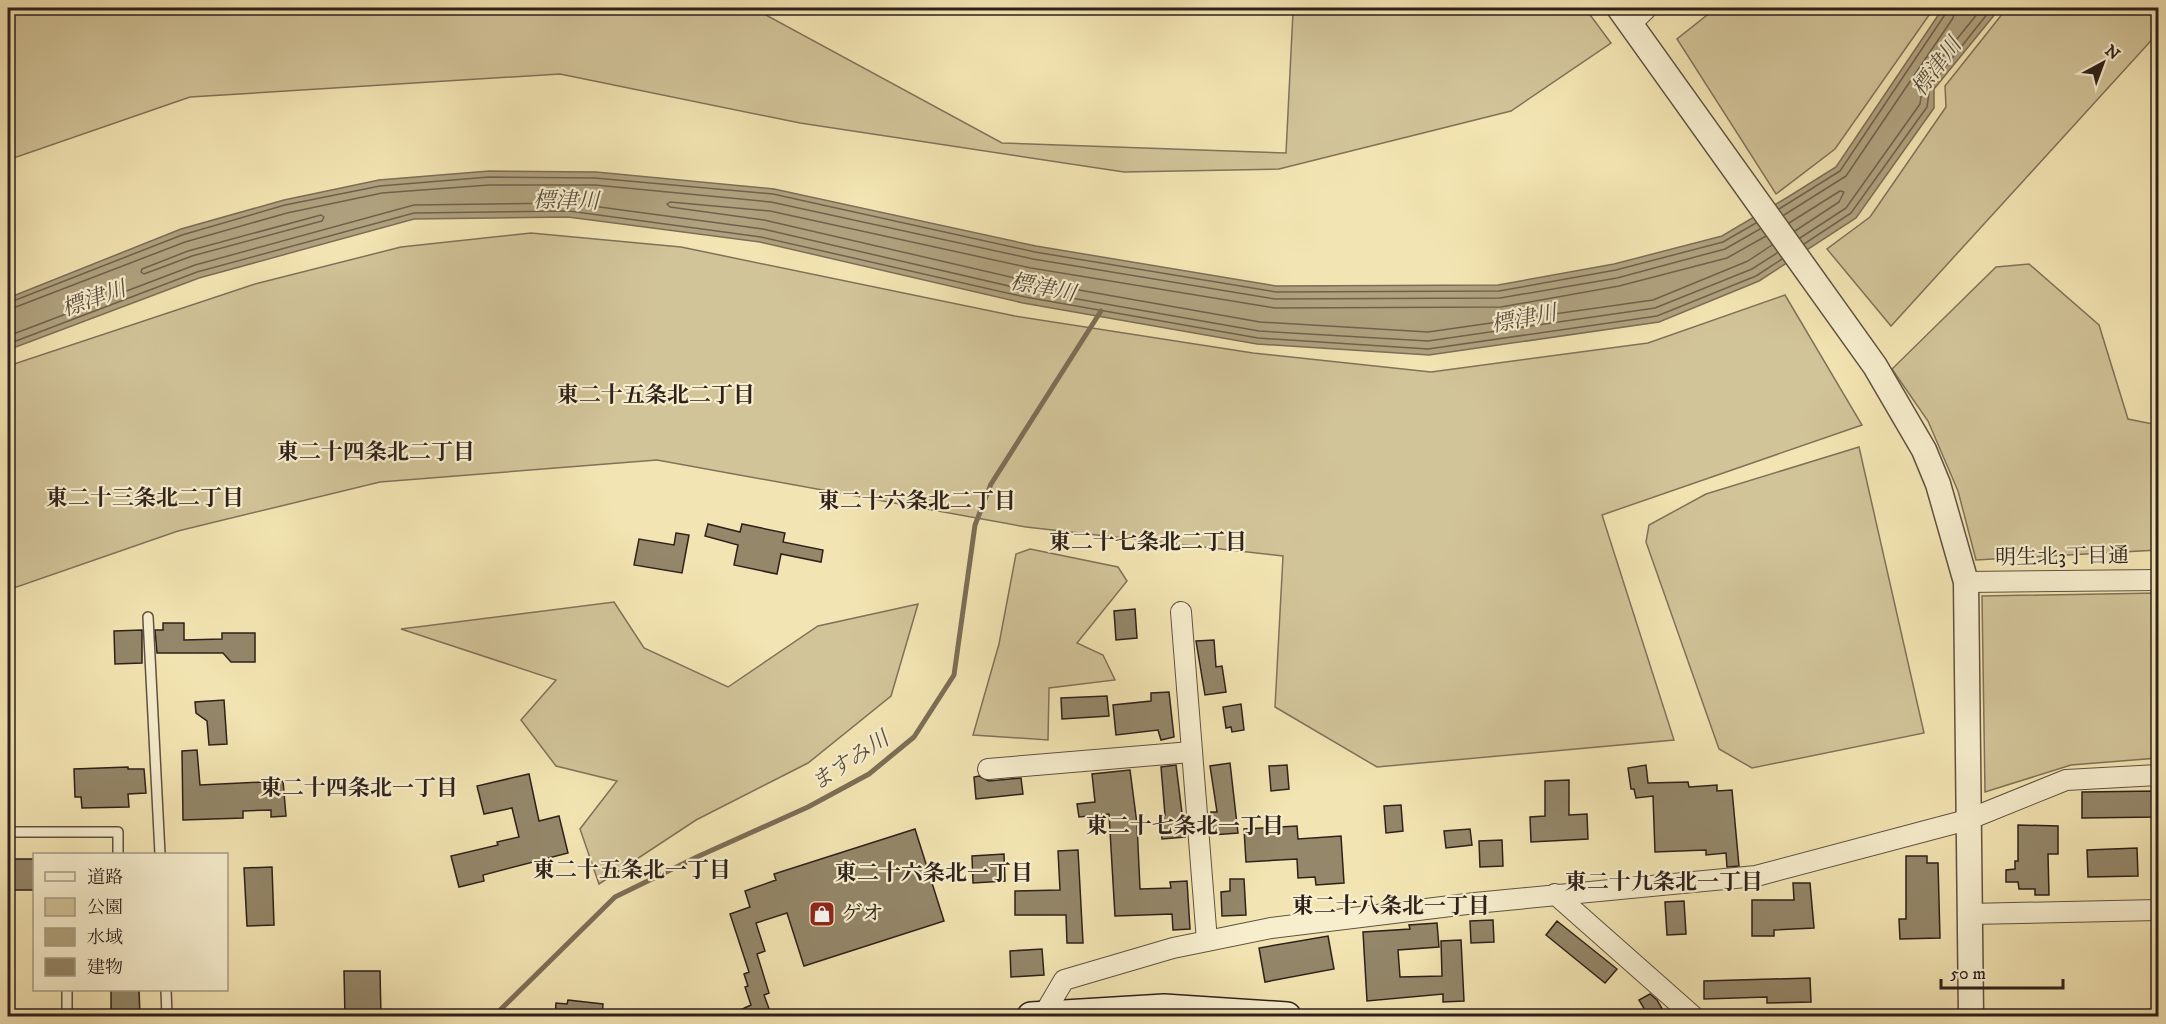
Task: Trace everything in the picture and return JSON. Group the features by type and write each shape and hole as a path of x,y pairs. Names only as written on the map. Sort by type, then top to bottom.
{"main road":[{"path":"1038,1015 1164,1008 1280,1016"}],"street":[{"path":"1632,13 1652,52 1875,366 1927,459 1938,484 1966,582 1971,1017"},
{"name":"明生北3丁目通","path":"1966,582 2158,580"},
{"path":"1181,612 1208,941"},
{"path":"988,769 1191,752"},
{"path":"1038,1015 1065,981 1075,976 1173,948 1354,916 1556,894 1756,876 1967,820 2066,780 2158,775"},
{"path":"1556,894 1693,1017"},
{"path":"1969,914 2158,910"}],"lane":[{"path":"148,617 160,853"},
{"path":"8,832 118,832 118,853"},
{"path":"67,991 67,1017"},
{"path":"166,991 167,1017"}],"green space":[{"path":"8,8 753,8 1002,143 1286,153 1293,12 1300,8 1585,8 1611,43 1511,111 1279,169 1124,172 800,123 560,74 190,97 8,160"},
{"path":"1716,8 1934,8 1835,149 1776,194 1677,39"},
{"path":"2007,8 2158,8 2158,33 1891,326 1827,249 1870,217 1946,107 1945,86"},
{"path":"531,233 681,247 1015,316 1253,353 1431,372 1648,343 1785,295 1862,425 1602,515 1674,740 1377,767 1275,707 1283,556 1026,527 657,460 380,482 178,531 8,590 8,366 255,284 401,247"},
{"path":"2029,264 2099,325 2128,419 2158,425 2158,550 1976,560 1958,491 1928,421 1892,369 1996,267"},
{"path":"1859,447 1924,733 1752,768 1719,749 1646,542 1649,525 1706,494"},
{"path":"1030,549 1118,567 1127,581 1077,643 1103,655 1115,680 1049,688 1048,740 973,735 999,644 1016,554"},
{"path":"2158,593 2158,758 2071,765 1985,792 1982,596"},
{"path":"614,602 644,648 728,687 818,626 918,604 891,696 808,763 696,820 599,884 580,829 617,781 556,766 521,720 556,680 401,629"}],"water":[{"name":"標津川","path":"1943,8 2000,8 1934,89 1934,108 1856,218 1759,281 1659,322 1429,355 1257,344 1023,303 760,242 568,217 414,219 199,278 8,350 8,298 181,229 284,200 379,180 489,171 596,172 774,189 1036,246 1276,286 1498,285 1614,264 1722,236 1788,197 1836,167"}],"building":[{"path":"708,524 740,532 742,524 785,533 783,542 823,550 821,562 781,554 777,574 734,565 738,545 705,536"},
{"path":"676,533 689,535 682,573 634,565 639,539 674,545"},
{"path":"1135,609 1137,638 1116,640 1114,611"},
{"path":"163,623 184,623 184,640 222,639 222,633 255,633 255,662 231,662 223,653 157,653 155,630 163,630"},
{"path":"142,630 142,663 115,664 114,631"},
{"path":"1214,640 1216,667 1222,666 1226,692 1205,695 1196,641"},
{"path":"1169,692 1174,737 1161,740 1158,730 1116,735 1113,705 1151,701 1151,693"},
{"path":"1107,696 1109,716 1062,719 1061,698"},
{"path":"224,700 227,744 209,745 207,721 196,713 195,702"},
{"path":"1241,704 1244,730 1232,732 1231,727 1226,728 1223,707"},
{"path":"197,750 200,785 283,781 286,816 271,817 271,810 243,811 243,818 183,820 182,751"},
{"path":"1230,763 1238,833 1212,835 1211,812 1217,812 1210,766"},
{"path":"1176,765 1185,837 1162,839 1160,816 1165,815 1161,767"},
{"path":"1287,765 1289,789 1271,791 1269,766"},
{"path":"1646,765 1648,783 1688,782 1689,787 1717,785 1717,791 1732,790 1739,866 1727,867 1726,853 1706,855 1706,850 1655,852 1653,796 1636,798 1634,789 1631,789 1628,768"},
{"path":"128,767 128,769 144,769 146,793 128,794 129,807 82,808 81,797 75,797 74,769"},
{"path":"1130,770 1137,824 1140,889 1171,888 1170,882 1187,881 1190,929 1173,930 1172,914 1115,916 1109,814 1079,817 1077,804 1095,802 1092,774"},
{"path":"529,774 539,821 559,816 568,853 483,875 484,881 459,887 451,856 498,845 497,842 519,837 512,808 484,814 477,786"},
{"path":"979,776 989,781 1021,778 1023,794 976,799 974,777"},
{"path":"1569,780 1569,815 1587,814 1588,839 1531,842 1530,817 1545,816 1545,781"},
{"path":"2158,791 2158,817 2082,818 2082,792"},
{"path":"1401,805 1403,831 1386,833 1384,806"},
{"path":"2018,825 2058,826 2058,854 2048,854 2049,895 2035,895 2035,889 2019,889 2018,882 2006,882 2006,870 2015,869 2015,861 2018,861"},
{"path":"1297,826 1298,839 1341,836 1344,883 1316,885 1315,877 1298,878 1297,859 1246,862 1244,829"},
{"path":"915,829 944,921 804,966 787,913 756,923 765,951 757,954 769,993 764,995 772,1017 725,1017 751,1005 745,987 748,986 744,974 749,972 730,914 750,907 745,891 776,880 774,874"},
{"path":"1470,829 1472,845 1446,848 1444,831"},
{"path":"1502,840 1503,866 1480,867 1479,841"},
{"path":"2137,848 2138,876 2088,877 2087,850"},
{"path":"1078,850 1083,943 1067,943 1066,915 1015,915 1015,891 1060,890 1058,851"},
{"path":"1004,854 1005,881 973,883 972,856"},
{"path":"1906,856 1927,856 1927,863 1938,863 1940,938 1900,939 1899,919 1906,919"},
{"path":"8,859 33,859 33,890 8,890"},
{"path":"272,867 274,925 247,926 244,868"},
{"path":"1230,879 1244,879 1246,915 1222,916 1221,892 1230,891"},
{"path":"1793,883 1810,883 1814,928 1774,930 1774,936 1752,936 1752,900 1794,900"},
{"path":"1684,901 1686,934 1667,935 1665,902"},
{"path":"1493,920 1494,942 1471,943 1470,921"},
{"path":"1557,921 1617,969 1605,983 1546,935"},
{"path":"1437,923 1439,947 1398,950 1400,977 1442,976 1441,941 1461,940 1464,1001 1443,1002 1443,994 1367,1001 1363,932 1410,929 1409,925"},
{"path":"1328,936 1334,969 1265,982 1259,948"},
{"path":"1042,949 1044,975 1011,977 1010,951"},
{"path":"344,971 380,971 381,1017 345,1017"},
{"path":"1810,978 1811,1002 1767,1003 1767,997 1704,999 1704,981"},
{"path":"111,991 139,991 140,1017 111,1017"},
{"path":"1650,994 1657,1000 1667,1017 1649,1017 1639,1000"},
{"path":"568,1000 603,1004 602,1017 555,1017 556,1003 567,1004"}],"waterway":[{"name":"ますみ川","path":"494,1016 615,897 808,807 869,774 914,737 954,675 975,525 991,484 1101,311"}],"place":[{"name":"ゲオ","path":"822,914"}],"district":[{"name":"東二十五条北二丁目","path":"656,395"},
{"name":"東二十四条北二丁目","path":"376,452"},
{"name":"東二十三条北二丁目","path":"145,498"},
{"name":"東二十六条北二丁目","path":"917,501"},
{"name":"東二十七条北二丁目","path":"1148,542"},
{"name":"東二十四条北一丁目","path":"359,788"},
{"name":"東二十七条北一丁目","path":"1185,826"},
{"name":"東二十五条北一丁目","path":"632,870"},
{"name":"東二十六条北一丁目","path":"934,873"},
{"name":"東二十九条北一丁目","path":"1664,882"},
{"name":"東二十八条北一丁目","path":"1391,906"}]}
